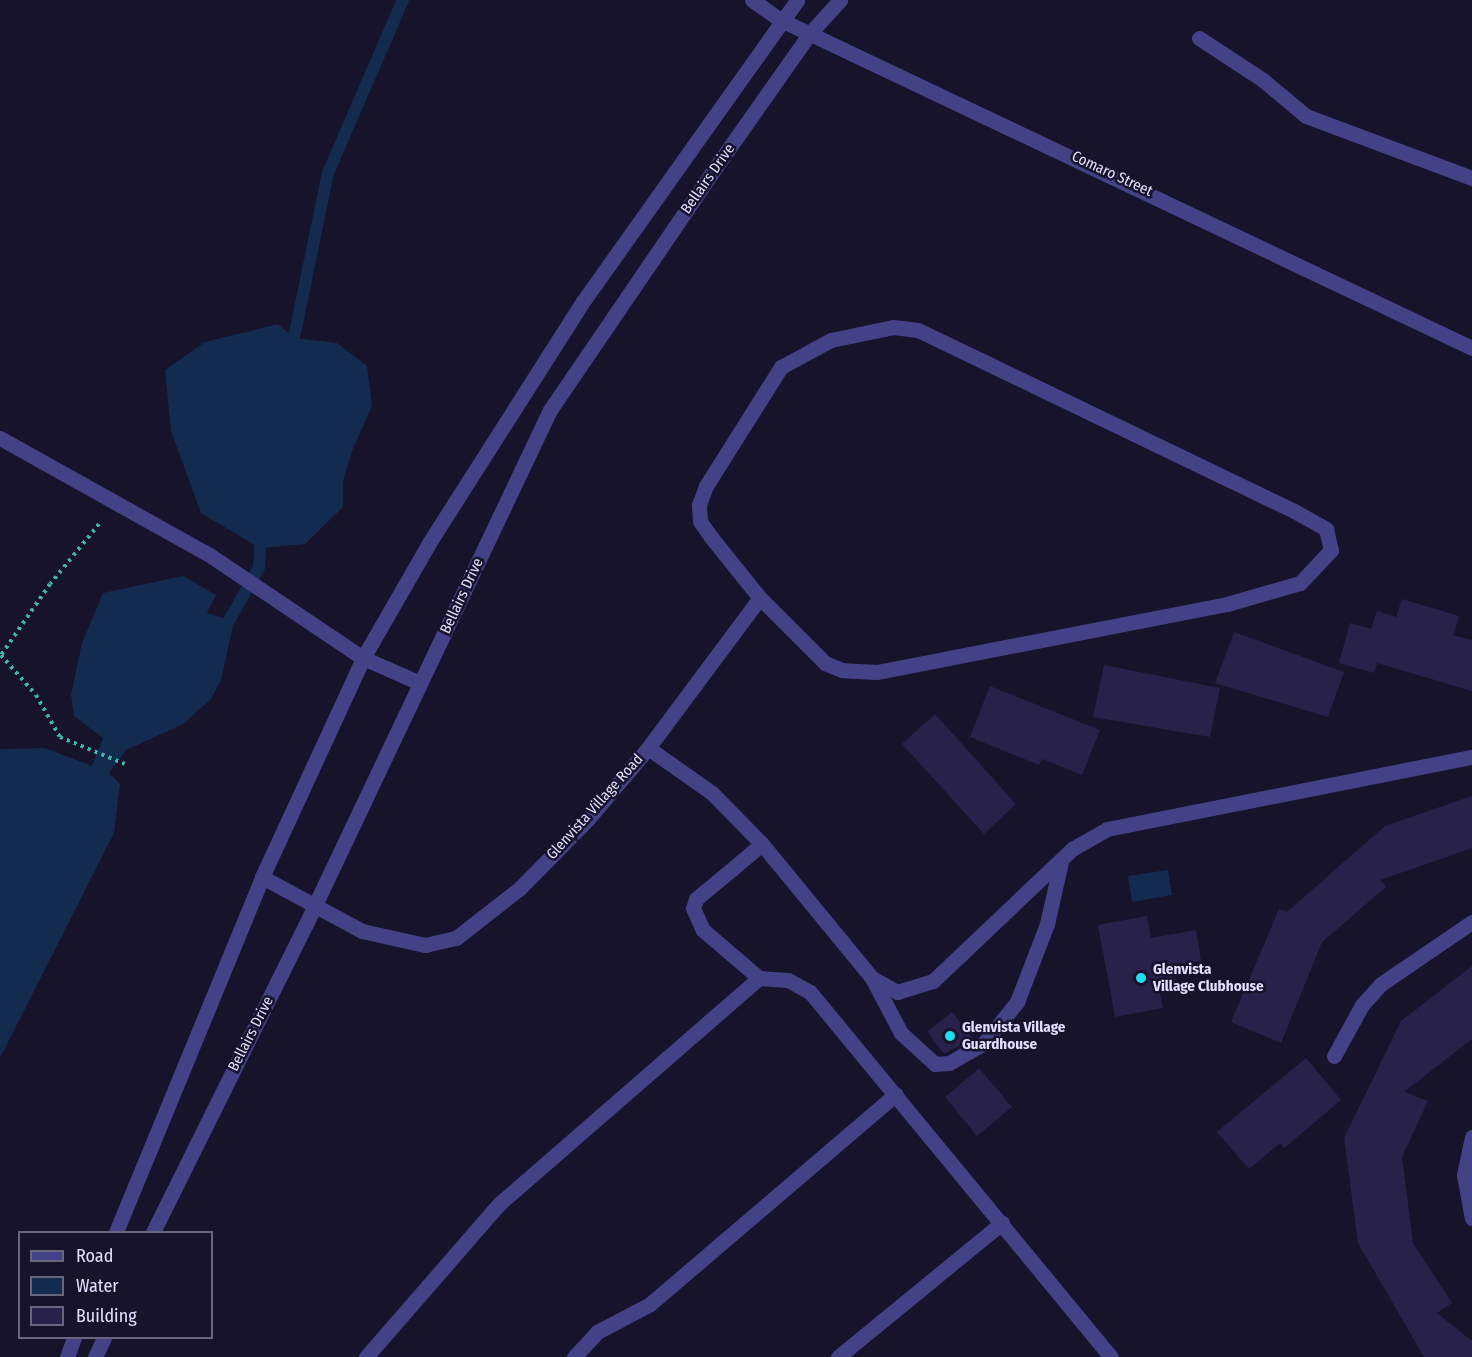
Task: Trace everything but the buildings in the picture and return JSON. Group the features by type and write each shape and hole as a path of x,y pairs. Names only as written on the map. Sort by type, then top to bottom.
{"street":[{"name":"Comaro Street","path":"752,0 781,20 1472,348"},
{"path":"117,1231 262,878 363,658 429,543 584,300 797,0"},
{"name":"Bellairs Drive","path":"154,1231 314,907 550,410 810,33 840,0"},
{"path":"1199,38 1263,80 1306,116 1472,178"},
{"path":"865,330 918,330 1294,511 1326,529 1332,545 1313,573 1278,592 877,672 842,670 825,663 760,598 700,521 701,497 781,368 831,340 865,330"},
{"path":"0,438 119,501 249,582 363,658 420,683"},
{"path":"648,748 760,598"},
{"name":"Glenvista Village Road","path":"262,878 362,931 425,945 456,938 520,888 648,748 712,793 762,844 872,978"},
{"path":"872,978 897,992 933,981 1088,837 1127,823 1472,758"},
{"path":"762,844 703,891 693,908 704,930 759,978 788,980 810,992 1002,1223 1108,1356"},
{"path":"872,978 889,1017 927,1059 941,1065 968,1054 1008,1017 1025,987 1061,862"},
{"path":"1334,1056 1362,1005 1381,984 1472,922"},
{"path":"366,1357 499,1204 759,978"},
{"path":"574,1357 597,1332 650,1304 896,1094"},
{"path":"1472,1137 1464,1175 1472,1218"},
{"path":"838,1357 1002,1223"},
{"path":"67,1357 74,1339"},
{"path":"95,1357 104,1339"}],"path":[{"path":"119,501 50,584 1,656 36,695 60,736 125,764"}],"water":[{"path":"278,324 294,338 337,343 367,366 372,406 352,451 343,482 343,507 305,544 260,548 201,513 171,431 165,370 205,342"},
{"path":"183,576 216,595 207,613 234,621 221,680 211,699 183,724 126,750 109,773 120,784 114,833 0,1058 0,749 45,748 92,766 103,738 74,716 71,695 82,643 103,593"},
{"path":"1168,870 1172,895 1132,902 1128,876"}],"waterway":[{"path":"294,338 328,173 403,0"},
{"path":"229,621 259,567 260,548"}],"place":[{"name":"Glenvista Village Clubhouse","path":"1141,978"},
{"name":"Glenvista Village Guardhouse","path":"950,1036"}]}
